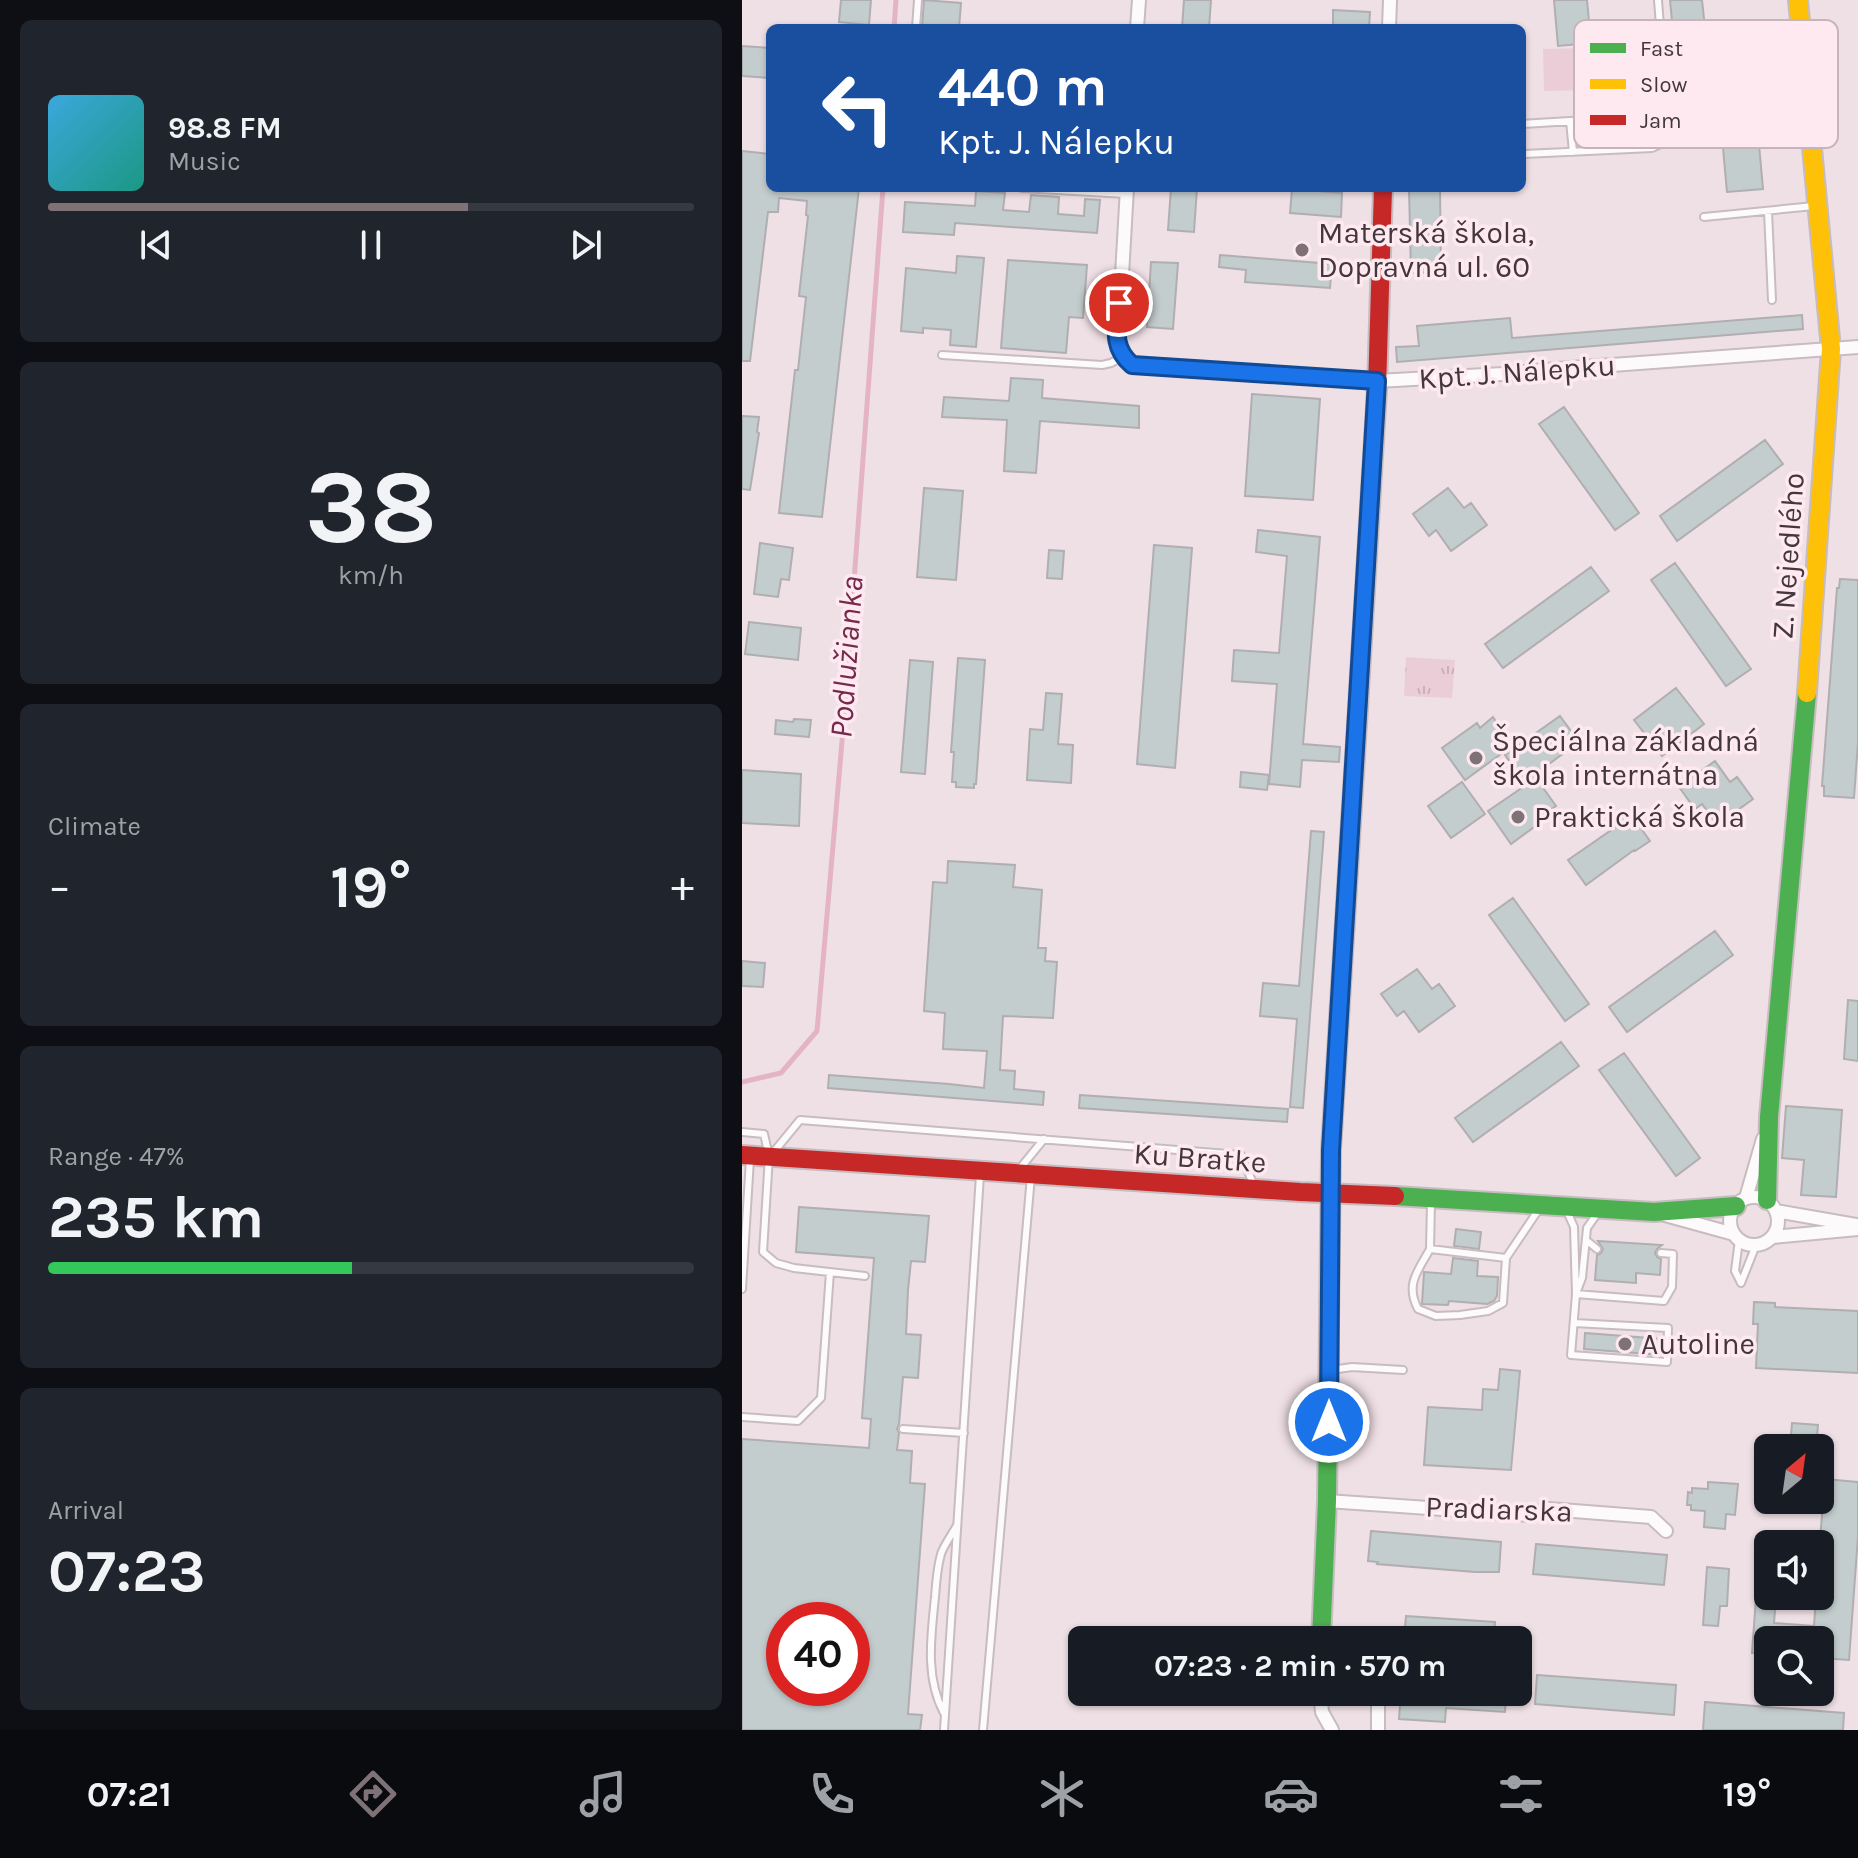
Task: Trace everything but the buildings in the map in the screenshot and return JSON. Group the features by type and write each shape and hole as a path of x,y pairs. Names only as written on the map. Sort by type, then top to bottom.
{"street":[{"path":"1137,24 1139,0"},
{"path":"1389,24 1390,0"},
{"name":"Z. Nejedlého","path":"1798,0 1799,20"},
{"name":"Z. Nejedlého","path":"1772,1206 1769,1117 1804,729 1831,349 1812,148"},
{"path":"1122,357 1117,327 1127,192"},
{"path":"1325,1626 1331,1150 1377,381 1383,192"},
{"name":"Kpt. J. Nálepku","path":"1122,357 1132,365 1141,367 1377,381 1858,347"},
{"name":"Z. Nejedlého","path":"1741,1202 1769,1117"},
{"name":"Ku Bratke","path":"754,1155 1022,1175 1654,1212 1741,1202"},
{"path":"1754,1197 1772,1206 1858,1227 1773,1237 1756,1245 1737,1237 1730,1219 1741,1202 1754,1197"},
{"path":"1772,1206 1778,1224 1773,1237"},
{"name":"Ku Bratke","path":"1654,1212 1737,1237"},
{"name":"Pradiarska","path":"1327,1501 1529,1515 1548,1509 1651,1517 1666,1531"},
{"path":"1321,1706 1332,1730"},
{"path":"1378,1706 1378,1730"}],"lane":[{"path":"916,24 918,0"},
{"path":"1658,0 1660,20"},
{"path":"1570,121 1573,152"},
{"path":"1526,124 1574,121"},
{"path":"1526,154 1652,148"},
{"path":"1704,217 1818,206"},
{"path":"1768,211 1772,300"},
{"name":"Kpt. J. Nálepku","path":"942,355 1102,365 1122,357"},
{"path":"754,1155 800,1120 1241,1155 1252,1181 1252,1189"},
{"path":"742,1132 764,1134 754,1155 742,1289"},
{"path":"983,1730 1022,1175 1044,1139"},
{"path":"754,1155 763,1252 776,1263 794,1268 865,1276"},
{"path":"944,1730 980,1172"},
{"path":"1431,1197 1430,1249 1414,1273 1413,1299 1418,1309 1436,1316 1488,1311 1503,1303 1506,1258 1543,1204"},
{"path":"1565,1205 1574,1227 1576,1294 1571,1355 1667,1362 1668,1328 1574,1323"},
{"path":"1576,1294 1582,1278 1587,1228 1601,1208"},
{"path":"1737,1237 1735,1271 1741,1283 1756,1245"},
{"path":"1586,1240 1597,1249"},
{"path":"1430,1249 1506,1258"},
{"path":"1576,1294 1664,1301 1672,1287 1673,1254 1661,1253"},
{"path":"742,1417 798,1421 821,1398 830,1272"},
{"path":"1329,1371 1352,1367 1403,1370"},
{"path":"903,1429 964,1433"},
{"path":"945,1715 938,1702 932,1677 932,1624 941,1553 958,1524"}],"green space":[{"path":"1574,48 1574,90 1544,91 1543,49"},
{"path":"1406,657 1455,660 1452,698 1404,696"}],"waterway":[{"name":"Podlužianka","path":"894,24 896,0"},
{"name":"Podlužianka","path":"742,1082 781,1073 817,1031 843,730 883,192"}],"traffic: fast":[{"path":"1767,1200 1769,1117 1807,693"},
{"path":"1395,1196 1654,1212 1736,1206"},
{"path":"1322,1626 1329,1323"}],"traffic: slow":[{"path":"1798,0 1800,20"},
{"path":"1807,693 1831,349 1812,148"},
{"path":"1329,1323 1331,1150 1358,707"}],"traffic: jam":[{"path":"1358,707 1377,389 1383,192"},
{"path":"742,1155 1395,1196"}],"place":[{"name":"Materská škola, Dopravná ul. 60","path":"1302,250"},
{"name":"Špeciálna základná škola internátna","path":"1476,758"},
{"name":"Praktická škola","path":"1518,817"},
{"name":"Autoline","path":"1625,1344"}],"route":[{"path":"1119,303 1118,345 1122,357 1132,365 1377,381 1331,1150 1329,1422"}]}
